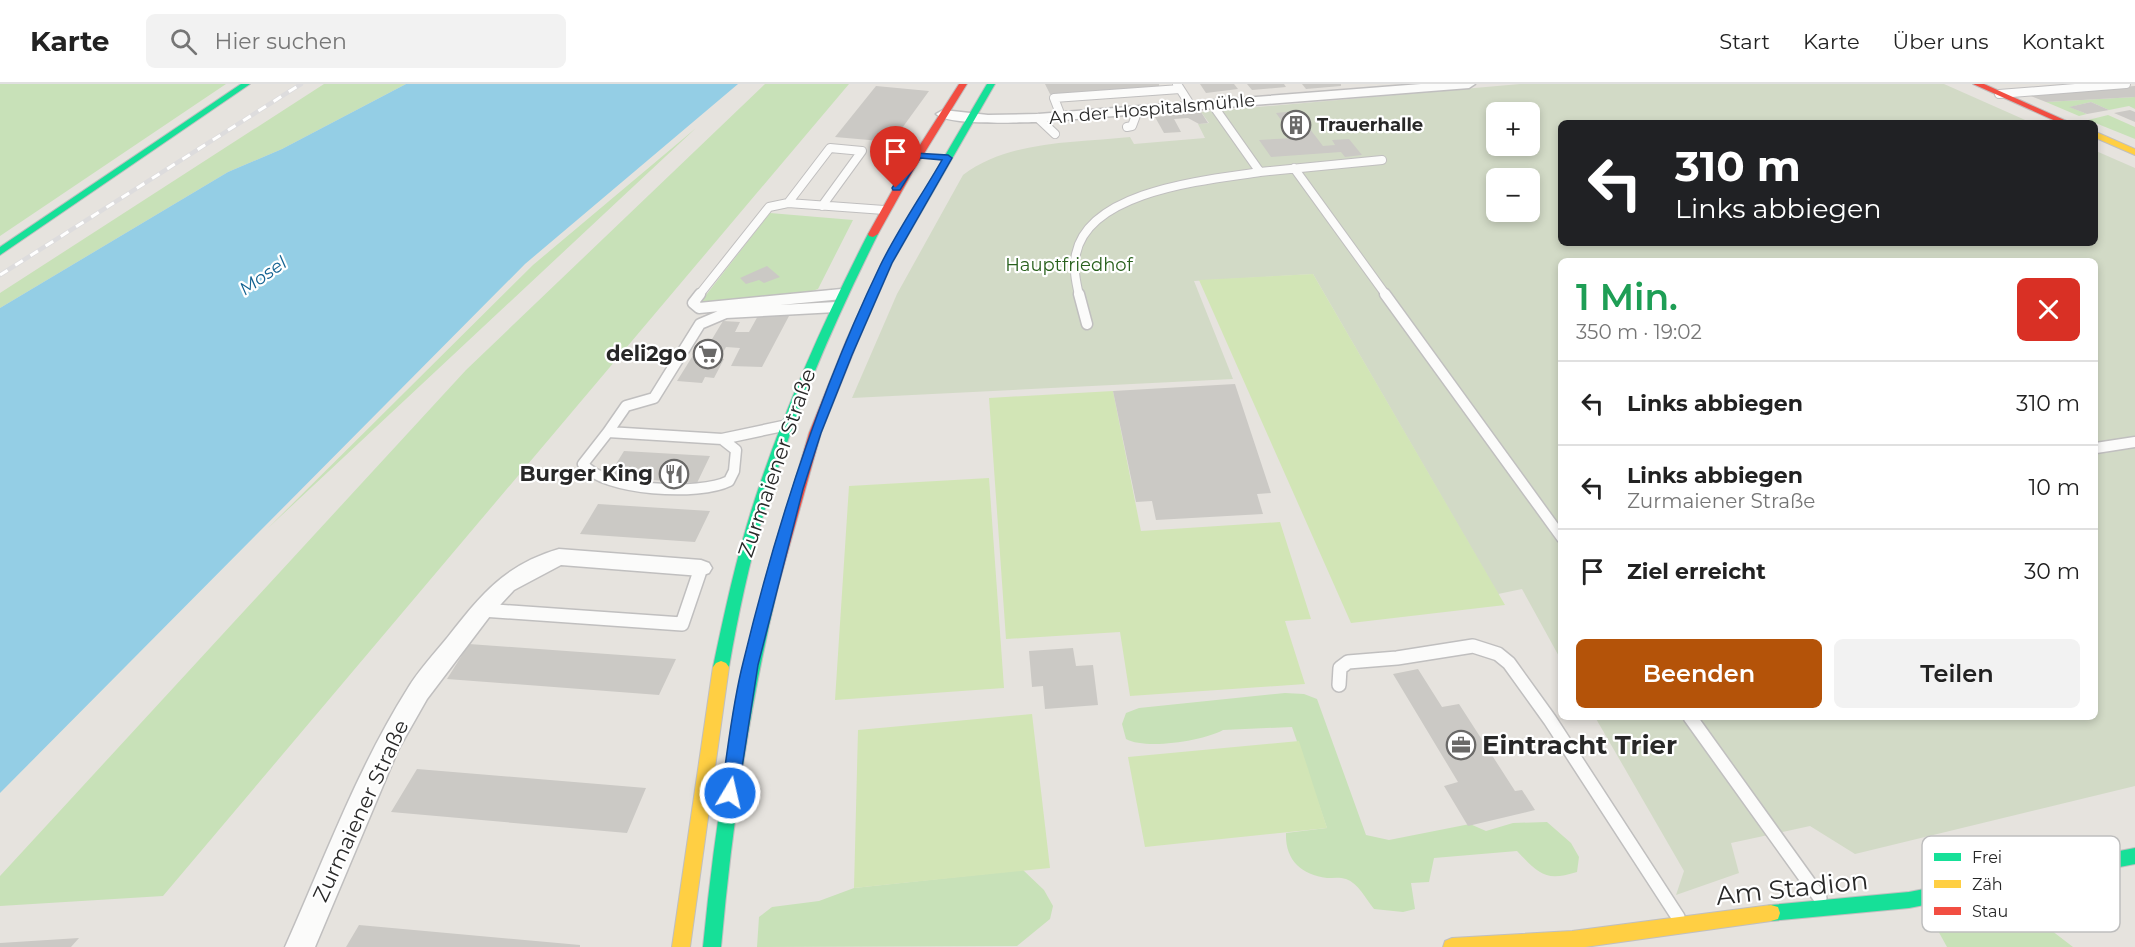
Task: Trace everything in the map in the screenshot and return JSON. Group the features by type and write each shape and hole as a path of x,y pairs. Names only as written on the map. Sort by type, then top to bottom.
{"main road":[{"path":"0,252 160,145 246,84"},
{"name":"Zurmaiener Straße","path":"681,947 710,726 739,579 764,490 786,425 842,294 884,210 963,84"},
{"name":"Zurmaiener Straße","path":"712,947 720,857 750,665 797,489 819,424 872,295 907,224 991,84"},
{"path":"1977,84 2060,120"},
{"path":"2098,136 2135,152"},
{"path":"917,155 948,158"},
{"name":"Am Stadion","path":"2120,859 2135,856"},
{"name":"Am Stadion","path":"1452,947 1572,940 1825,906 1922,897"}],"street":[{"name":"An der Hospitalsmühle","path":"943,114 1038,118 1469,84"},
{"name":"Zurmaiener Straße","path":"300,947 386,747 418,692 482,610 506,584 529,570 559,557 701,568"}],"lane":[{"path":"1999,94 2126,84"},
{"path":"1061,116 1053,98 1178,86 1191,106"},
{"path":"1212,104 1260,172"},
{"path":"1127,128 1132,126 1138,110"},
{"path":"1038,118 1055,134"},
{"path":"788,203 830,148 862,151 822,206"},
{"path":"1087,324 1078,286 1075,255 1078,243 1099,221 1119,207 1154,191 1260,172 1382,160"},
{"path":"1294,168 1558,532"},
{"path":"842,294 699,308 693,303 769,207 788,203 884,210"},
{"path":"722,439 736,450 735,466 730,481 722,486 702,489 624,484 589,472 583,464 626,406 654,398 700,324 726,313 836,307"},
{"path":"608,432 722,439 786,425"},
{"path":"2098,448 2135,441"},
{"path":"482,610 682,624 701,568"},
{"path":"1339,685 1340,669 1348,662 1376,661 1473,646 1498,654 1509,663 1550,720 1683,925"},
{"path":"1692,720 1825,906"}],"green space":[{"path":"0,84 226,84 0,236"},
{"path":"324,84 406,84 282,149 228,172 0,308 0,293"},
{"path":"765,84 849,84 163,896 0,906 0,876 466,370"},
{"name":"Hauptfriedhof","path":"1520,84 1944,84 2025,120 1558,120 1558,246 2098,246 2098,152 2135,168 2135,786 1855,854 1810,826 1731,843 1739,873 1676,895 1684,871 1597,720 2098,720 2098,258 1558,258 1558,655 1522,589 1498,594 1313,274 1194,281 1233,379 852,398 897,294 963,175 1001,155 1043,145 1130,137 1134,144 1205,138 1198,124 1209,123 1201,112"},
{"path":"2135,97 2135,109 2129,106 2109,110 2091,102 2070,107 2087,114 2079,116 2046,102"},
{"path":"2108,115 2135,127 2135,139 2098,124 2098,120 2088,120"},
{"path":"696,128 267,529 533,265"},
{"path":"770,213 853,220 818,289 804,294 699,304"},
{"path":"1313,274 1505,605 1351,623 1199,280"},
{"path":"1113,391 1141,531 1280,522 1311,619 1285,621 1305,684 1130,696 1120,632 1006,639 989,398"},
{"path":"989,478 1004,688 835,700 849,486"},
{"path":"1285,693 1304,694 1317,699 1366,835 1389,840 1470,824 1486,831 1513,823 1547,822 1571,843 1579,857 1577,872 1557,876 1543,874 1517,851 1434,858 1429,882 1411,883 1415,909 1403,912 1374,909 1350,881 1344,878 1327,878 1309,874 1296,864 1288,851 1286,833 1327,828 1292,727 1223,730 1189,741 1147,744 1126,739 1122,724 1126,713 1139,708"},
{"path":"1032,714 1050,868 854,888 858,730"},
{"path":"1299,741 1327,828 1145,847 1128,757"},
{"path":"1023,870 1044,890 1053,906 1050,919 1017,946 757,947 759,917 772,907 819,901 854,888"},
{"path":"1939,932 2053,932 2073,947 1947,947"}],"water":[{"name":"Mosel","path":"406,84 738,84 525,264 0,793 0,308 228,172 282,149"}],"building":[{"path":"1045,84 1159,84 1159,86 1050,94"},
{"path":"1200,84 1234,84 1238,89 1206,93"},
{"path":"1247,84 1284,84 1286,87 1252,90"},
{"path":"1302,84 1341,84 1341,86 1306,89"},
{"path":"876,86 929,91 892,142 835,137"},
{"path":"2135,86 2135,97 2046,102 2026,94"},
{"path":"2091,102 2109,110 2087,114 2069,107"},
{"path":"2130,110 2135,112 2135,122 2114,113"},
{"name":"Trauerhalle","path":"1296,111 1323,146 1335,145 1332,140 1349,139 1362,155 1345,157 1341,152 1271,157 1259,140 1294,138 1276,113"},
{"path":"1201,112 1208,123 1199,124 1188,118 1174,119 1181,132 1164,133 1155,117"},
{"path":"767,266 780,277 764,283 759,280 746,284 740,278"},
{"path":"759,314 789,316 762,367 731,366 740,348 726,347 720,358 724,359 714,378 705,377 702,383 677,381 697,349 706,349 723,321 740,322 735,332 749,332"},
{"path":"1235,384 1271,493 1257,494 1263,514 1156,520 1152,501 1136,502 1113,391"},
{"path":"624,451 710,456 697,483 608,477"},
{"path":"598,504 710,511 695,542 580,534"},
{"path":"469,644 676,659 659,695 447,679"},
{"path":"1073,648 1076,666 1093,665 1098,705 1045,709 1043,686 1032,687 1029,651"},
{"name":"Eintracht Trier","path":"1418,669 1442,707 1459,704 1515,791 1522,790 1535,810 1468,826 1444,786 1458,782 1393,674"},
{"path":"417,769 646,788 627,833 391,812"},
{"path":"359,925 580,945 580,947 346,947"},
{"path":"79,938 71,947 0,947 0,943"}],"railway":[{"path":"0,275 301,84"}],"traffic: fast":[{"path":"0,252 246,84"},
{"path":"852,341 887,263 991,84"},
{"path":"721,667 746,554 780,445 823,338 873,234"},
{"path":"712,947 721,856 741,720 771,587"},
{"path":"2120,859 2135,856"},
{"path":"1771,913 1922,897"}],"traffic: slow":[{"path":"2098,136 2135,152"},
{"path":"681,947 721,667"},
{"path":"1452,947 1572,940 1771,913"}],"traffic: jam":[{"path":"873,234 907,173 963,84"},
{"path":"1977,84 2060,120"},
{"path":"771,587 815,433 852,341"}],"place":[{"name":"Trauerhalle","path":"1296,125"},
{"name":"deli2go","path":"708,354"},
{"name":"Burger King","path":"674,474"},
{"name":"Eintracht Trier","path":"1461,745"}],"route":[{"path":"730,793 750,665 797,489 815,433 846,355 887,263 907,224 948,158 917,155 896,188"}]}
